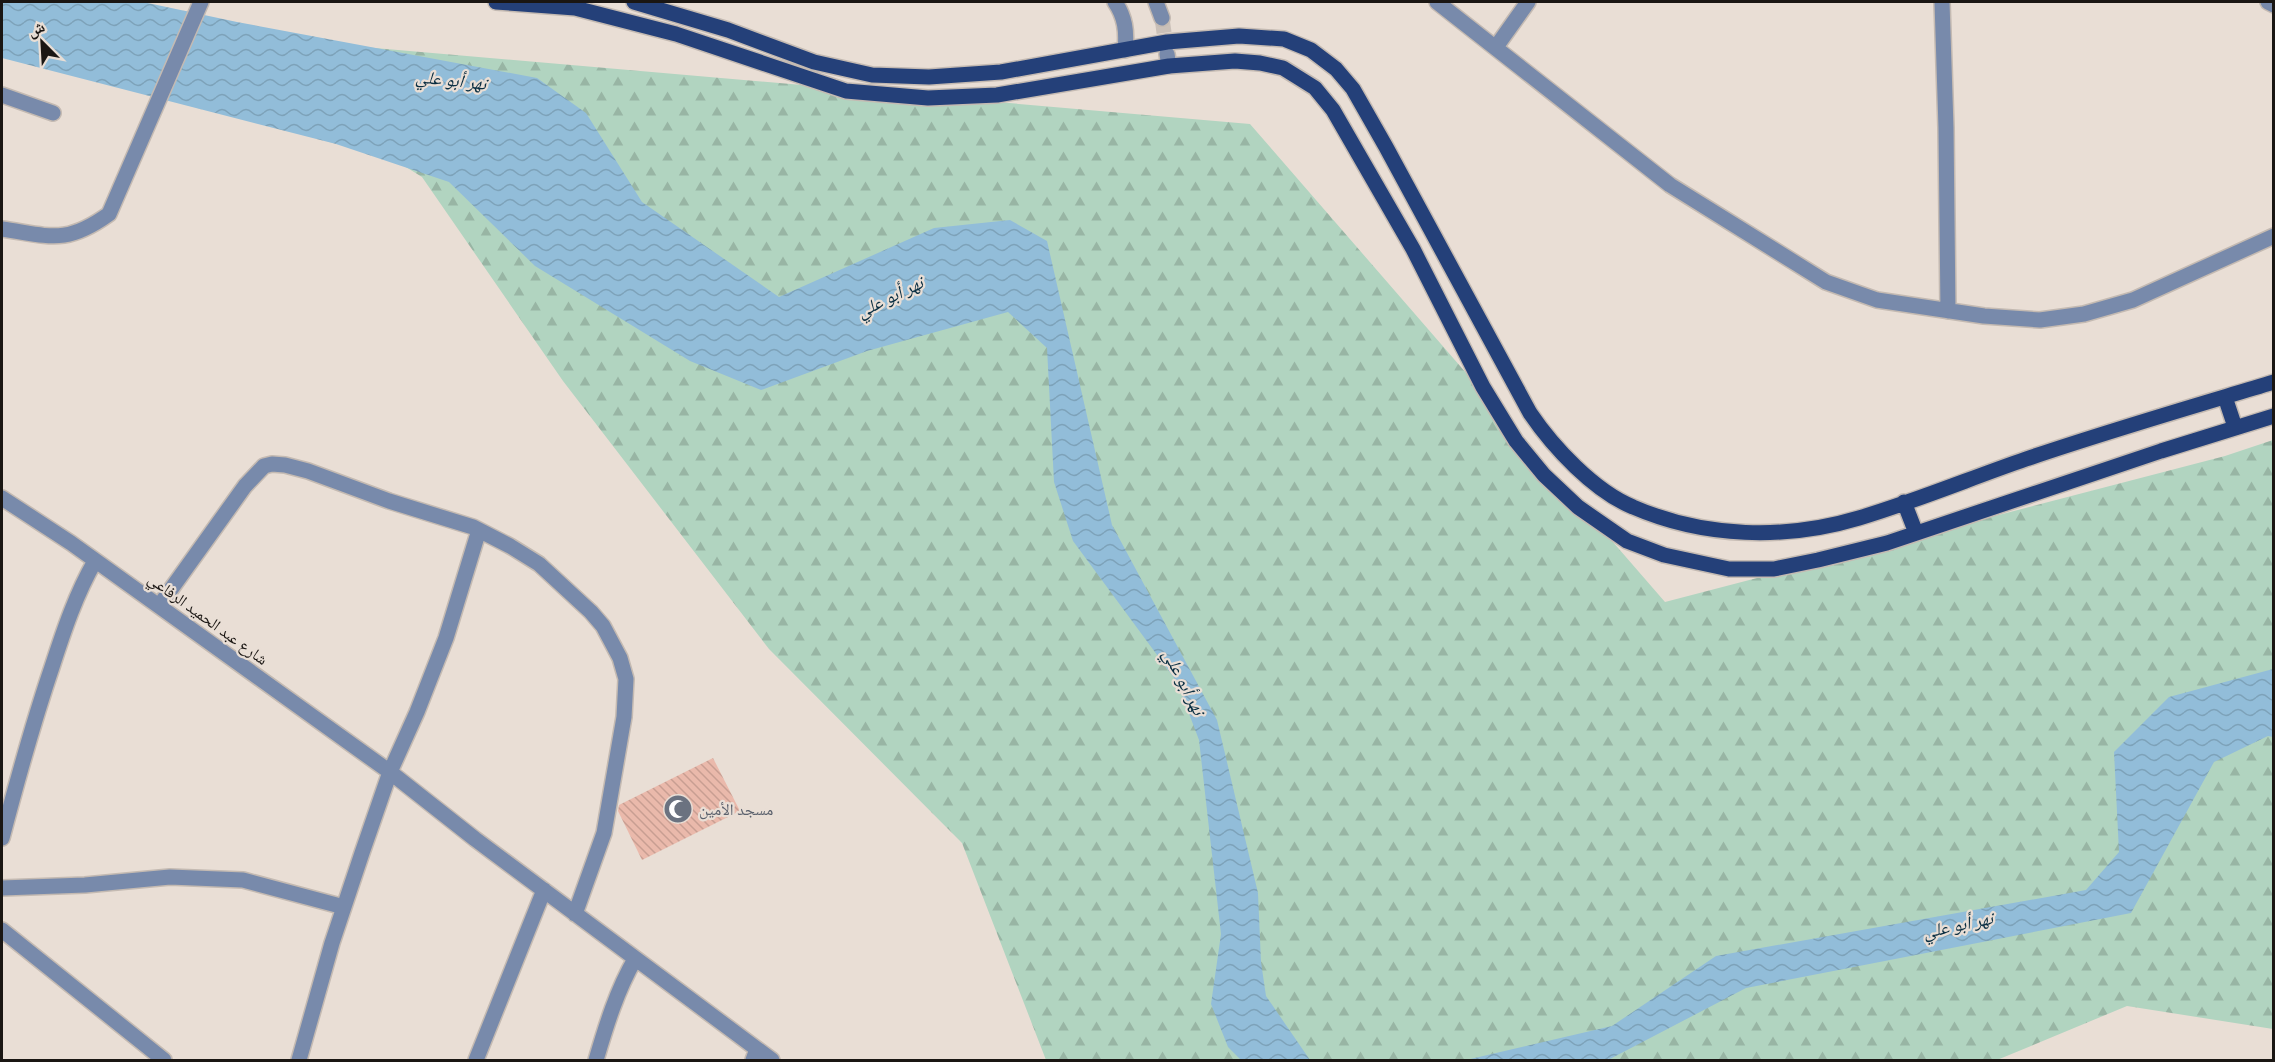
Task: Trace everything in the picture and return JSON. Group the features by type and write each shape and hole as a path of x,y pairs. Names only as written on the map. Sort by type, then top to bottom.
{"main road":[{"path":"496,2 575,8 676,34 846,91 928,98 997,95 1168,60 1235,61 1283,68 1315,88 1334,110 1413,249 1483,387 1516,441 1544,475 1578,507 1627,541 1664,555 1729,569 1774,569 1841,555 1916,534 2274,416"},
{"path":"634,2 728,30 814,62 872,75 929,77 1001,72 1167,42 1239,36 1284,39 1311,50 1336,69 1353,89 1530,413 1545,435 1563,455 1597,484 1631,507 1672,521 1717,530 1768,534 1858,518 2028,458 2274,382"},
{"path":"2225,397 2235,428"},
{"path":"1904,502 1916,534"}],"street":[{"path":"2,228 62,237 80,232 109,214 201,2"},
{"path":"1115,2 1121,11 1127,30 1125,50"},
{"path":"1156,2 1162,18"},
{"path":"1437,2 1670,184 1826,282 1877,300 1984,316 2040,320 2084,314 2133,300 2274,236"},
{"path":"1496,47 1528,2"},
{"path":"1942,2 1948,311"},
{"path":"2268,2 2274,5"},
{"path":"2,95 53,112"},
{"path":"159,606 245,486 264,466 272,464 308,471 389,501 479,530 510,546 546,570 603,626 620,658 626,679 627,696 604,833 575,914"},
{"name":"شارع عبد الحميد الرفاعي","path":"2,498 159,606 390,772 635,959 755,1055 772,1060"},
{"path":"298,1060 344,907 390,772 417,712 442,647 479,530"},
{"path":"2,838 25,751 69,615 95,561"},
{"path":"2,888 85,885 170,877 243,880 344,907"},
{"path":"477,1060 544,890"},
{"path":"2,930 164,1060"},
{"path":"596,1060 625,975 635,959"}],"green space":[{"path":"329,44 1250,124 1665,602 2225,456 2273,440 2273,1029 2127,1006 1997,1060 1046,1060 962,843 769,649 563,381 422,177 258,75"}],"water":[{"name":"نهر أبو علي","path":"2,2 143,2 237,22 537,78 586,113 642,202 779,297 934,228 1010,220 1047,241 1112,525 1217,720 1258,893 1261,962 1266,996 1310,1060 1241,1060 1228,1047 1211,1004 1221,934 1199,740 1177,682 1073,541 1054,482 1047,348 1008,312 867,351 761,390 690,361 535,266 449,182 336,144 2,58"},
{"name":"نهر أبو علي","path":"2273,669 2273,737 2268,736 2214,762 2131,913 1746,988 1608,1060 1466,1060 1612,1026 1716,956 2086,890 2119,852 2114,752 2169,697"}],"building":[{"name":"مسجد الأمين","path":"713,758 740,811 642,860 618,811 619,805"}],"tunnel":[{"path":"1162,18 1167,54"}],"place":[{"name":"مسجد الأمين","path":"678,809"}]}
